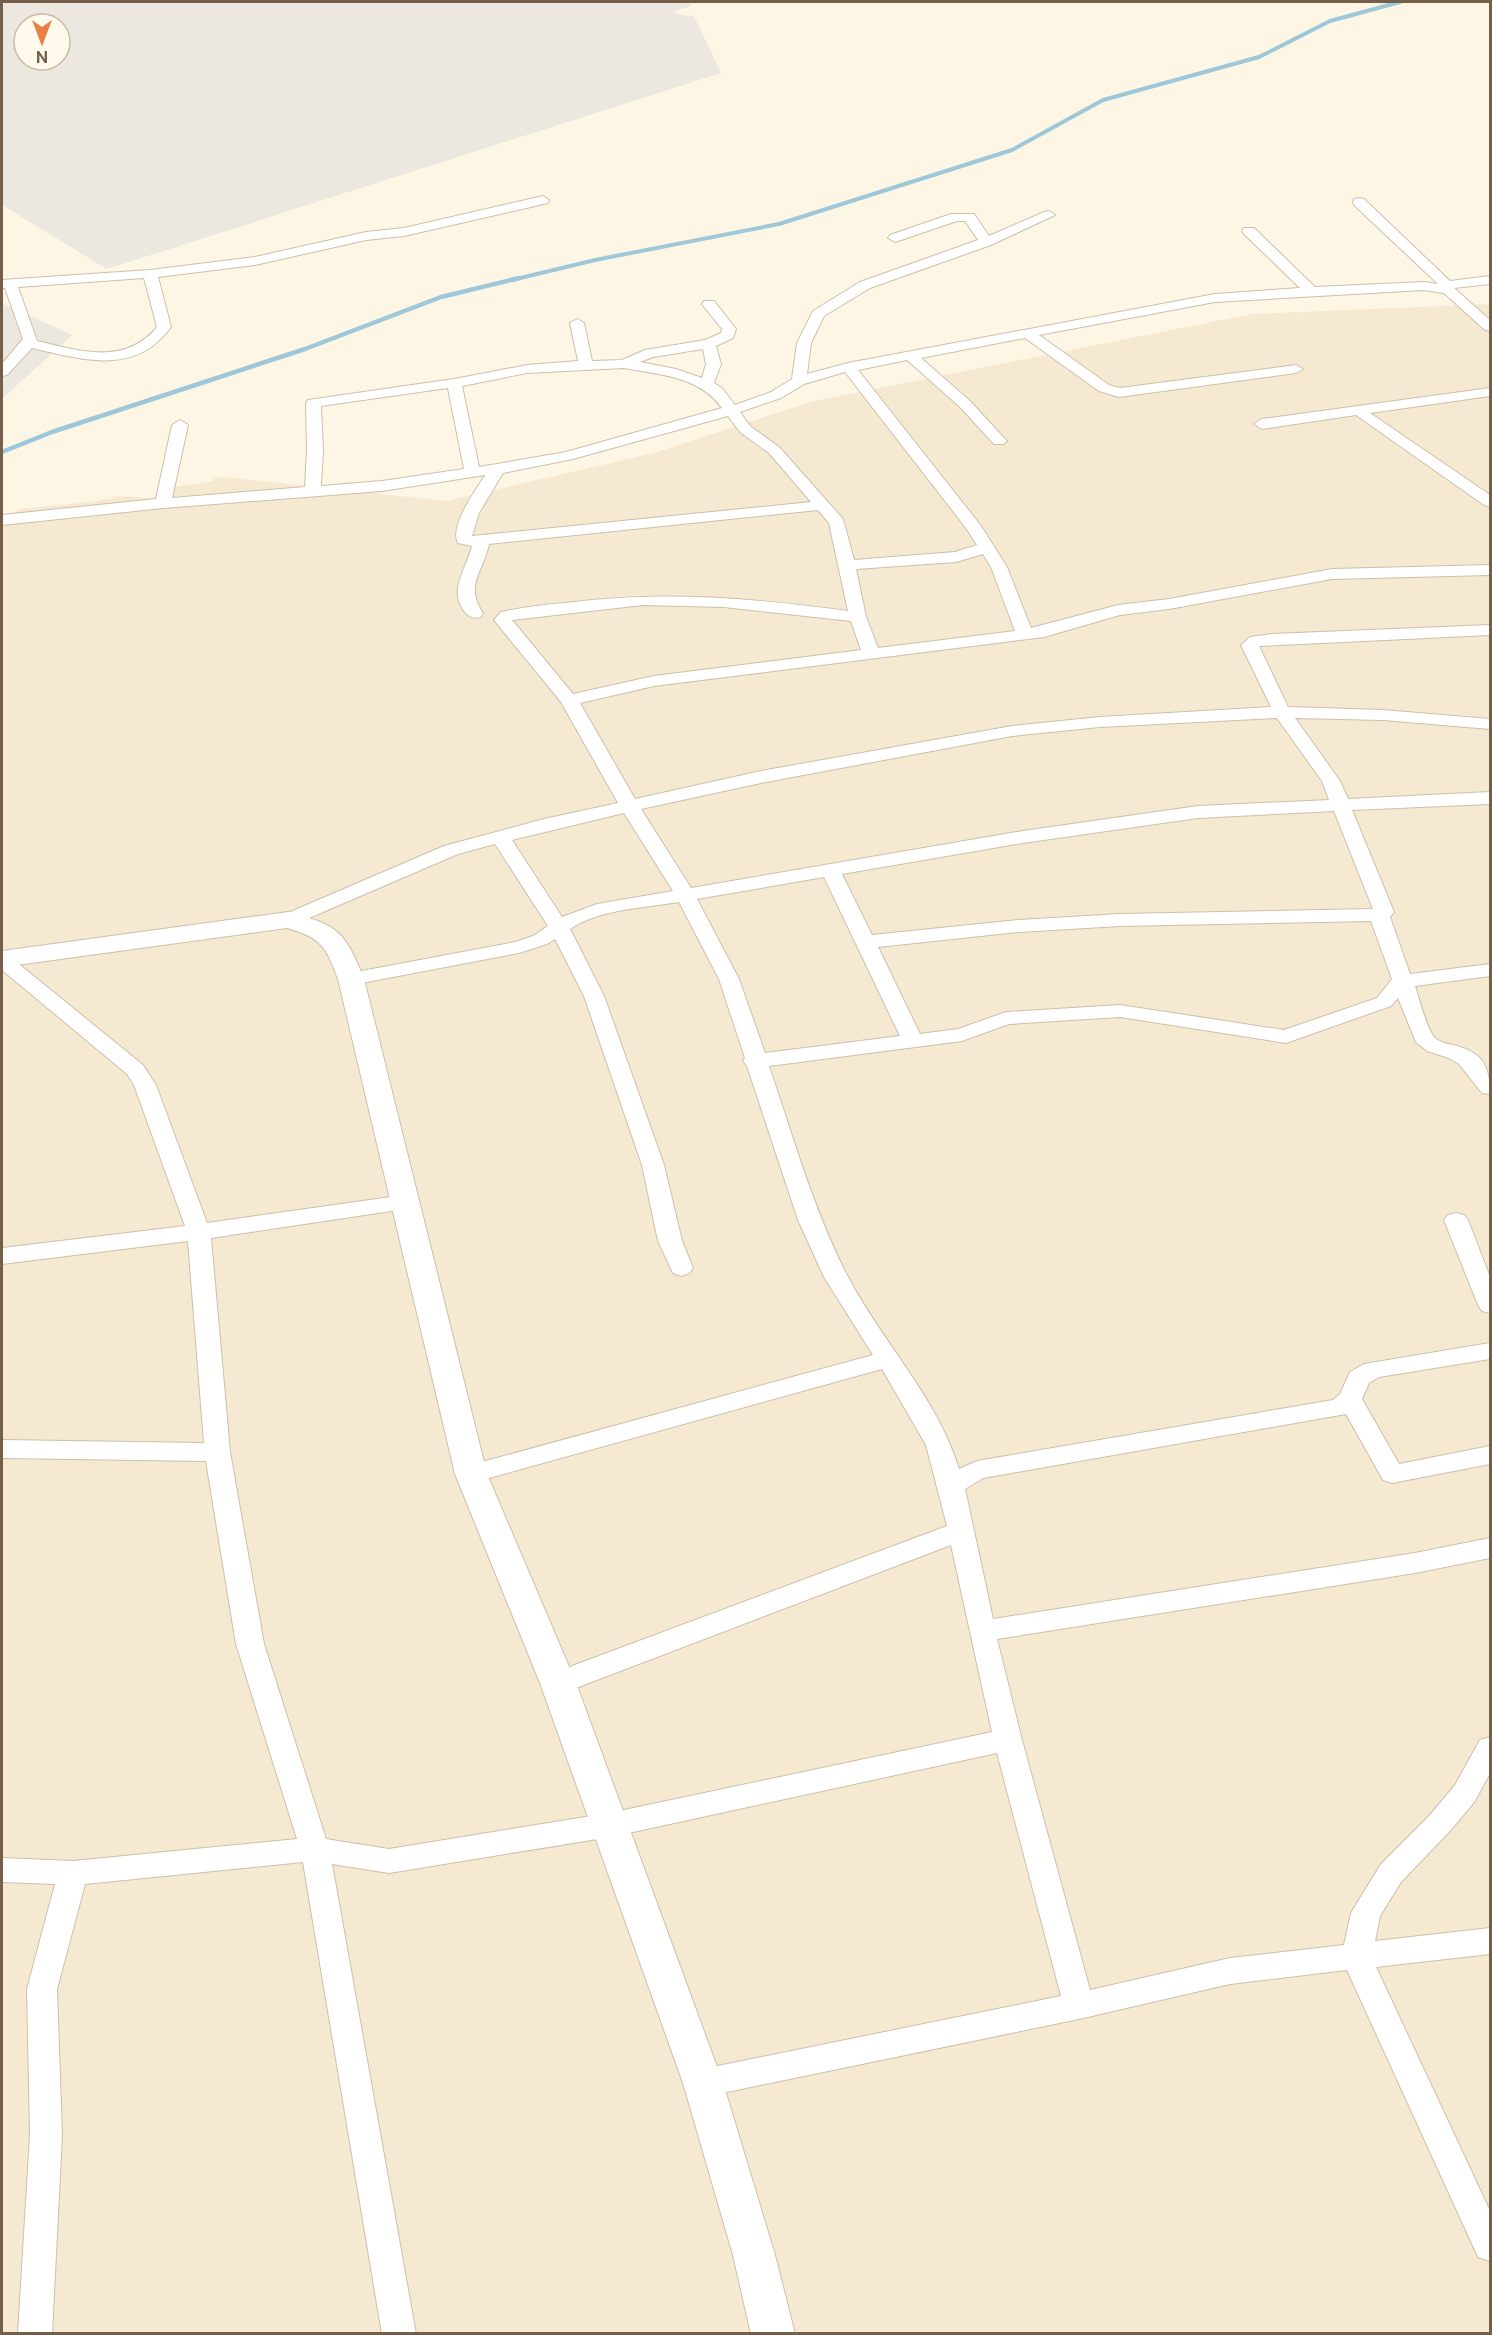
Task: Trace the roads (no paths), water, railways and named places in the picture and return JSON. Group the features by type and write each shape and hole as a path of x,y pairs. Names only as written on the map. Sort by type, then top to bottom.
{"street":[{"path":"2,372 29,343 30,339 6,284 150,274 255,261 366,236 404,232 543,200"},
{"path":"1359,202 1448,290 1491,327"},
{"path":"799,381 804,343 818,314 865,285 986,242 1049,215"},
{"path":"895,238 956,217 965,217 969,218 986,242"},
{"path":"1249,231 1311,291"},
{"path":"29,343 90,356 127,356 136,353 164,327 144,291 150,274"},
{"path":"94,279 103,284 144,291"},
{"path":"2,520 163,502 382,486 497,469 568,456 731,410 776,395 799,381 848,367 910,355 1215,298 1311,291 1445,287 1491,280"},
{"path":"624,364 650,353 708,344 728,336 729,329 709,304"},
{"path":"577,323 586,364"},
{"path":"1027,333 1104,388 1119,393 1296,369"},
{"path":"706,384 715,371 714,358 708,344"},
{"path":"910,355 965,404 999,441"},
{"path":"313,491 315,450 313,403 454,383 527,369 586,364 624,364 671,372 706,384 717,391 745,429 774,450 837,522 858,617 871,653"},
{"path":"848,367 973,526 999,567 1025,635"},
{"path":"454,383 473,472"},
{"path":"1262,424 1363,411 1435,398 1491,392"},
{"path":"1363,411 1363,415 1491,502"},
{"path":"163,502 180,425"},
{"path":"497,469 472,513 464,536 465,540 482,542 573,530 824,505"},
{"path":"475,614 466,596 467,576 482,542"},
{"path":"848,565 956,557 986,548"},
{"path":"569,700 654,681 1044,632 1118,610 1169,604 1332,574 1491,570"},
{"path":"858,617 762,604 646,600 573,606 507,616 503,620 569,700 630,807 685,895 729,979 754,1060 810,1220 836,1277 939,1445 951,1485 1008,1740 1079,2006"},
{"path":"865,942 1120,920 1379,915 1384,912 1331,781 1282,712 1250,645 1256,641 1491,630"},
{"path":"2,959 288,920 451,850 500,836 761,777 1012,731 1100,722 1282,712 1491,724"},
{"path":"351,979 519,947 540,940 573,918 597,910 1023,837 1198,812 1491,798"},
{"path":"500,836 559,928 594,996 653,1165 670,1241 681,1268"},
{"path":"831,871 913,1041"},
{"path":"1379,915 1423,1038 1429,1045 1440,1050 1459,1053 1469,1061 1491,1088"},
{"path":"288,920 319,928 337,942 351,979 471,1474 558,1683 703,2083 754,2255 773,2334"},
{"path":"2,959 135,1070 146,1084 199,1232 217,1452 250,1644 315,1849 399,2334"},
{"path":"754,1060 962,1035 1006,1018 1120,1011 1286,1037 1384,1002 1401,981 1491,970"},
{"path":"2,1256 199,1232 405,1203"},
{"path":"1456,1220 1491,1305"},
{"path":"951,1485 977,1470 1340,1407 1350,1399 1359,1378 1373,1371 1491,1351"},
{"path":"471,1474 888,1359"},
{"path":"1350,1399 1392,1474 1491,1455"},
{"path":"939,1445 977,1470"},
{"path":"2,1449 217,1452"},
{"path":"558,1683 961,1531"},
{"path":"982,1631 1415,1563 1491,1548"},
{"path":"2,1870 73,1873 315,1849 389,1861 610,1826 1008,1740"},
{"path":"1491,1748 1465,1793 1440,1823 1391,1873 1366,1913 1356,1957 1491,2246"},
{"path":"35,2334 46,2135 42,1989 73,1873"},
{"path":"703,2083 1079,2006 1230,1971 1491,1941"}],"waterway":[{"path":"512,280 595,260 779,224 1012,150 1103,100 1259,57 1330,21 1400,2"},
{"path":"2,452 52,432 305,349 441,297 519,278"}]}
